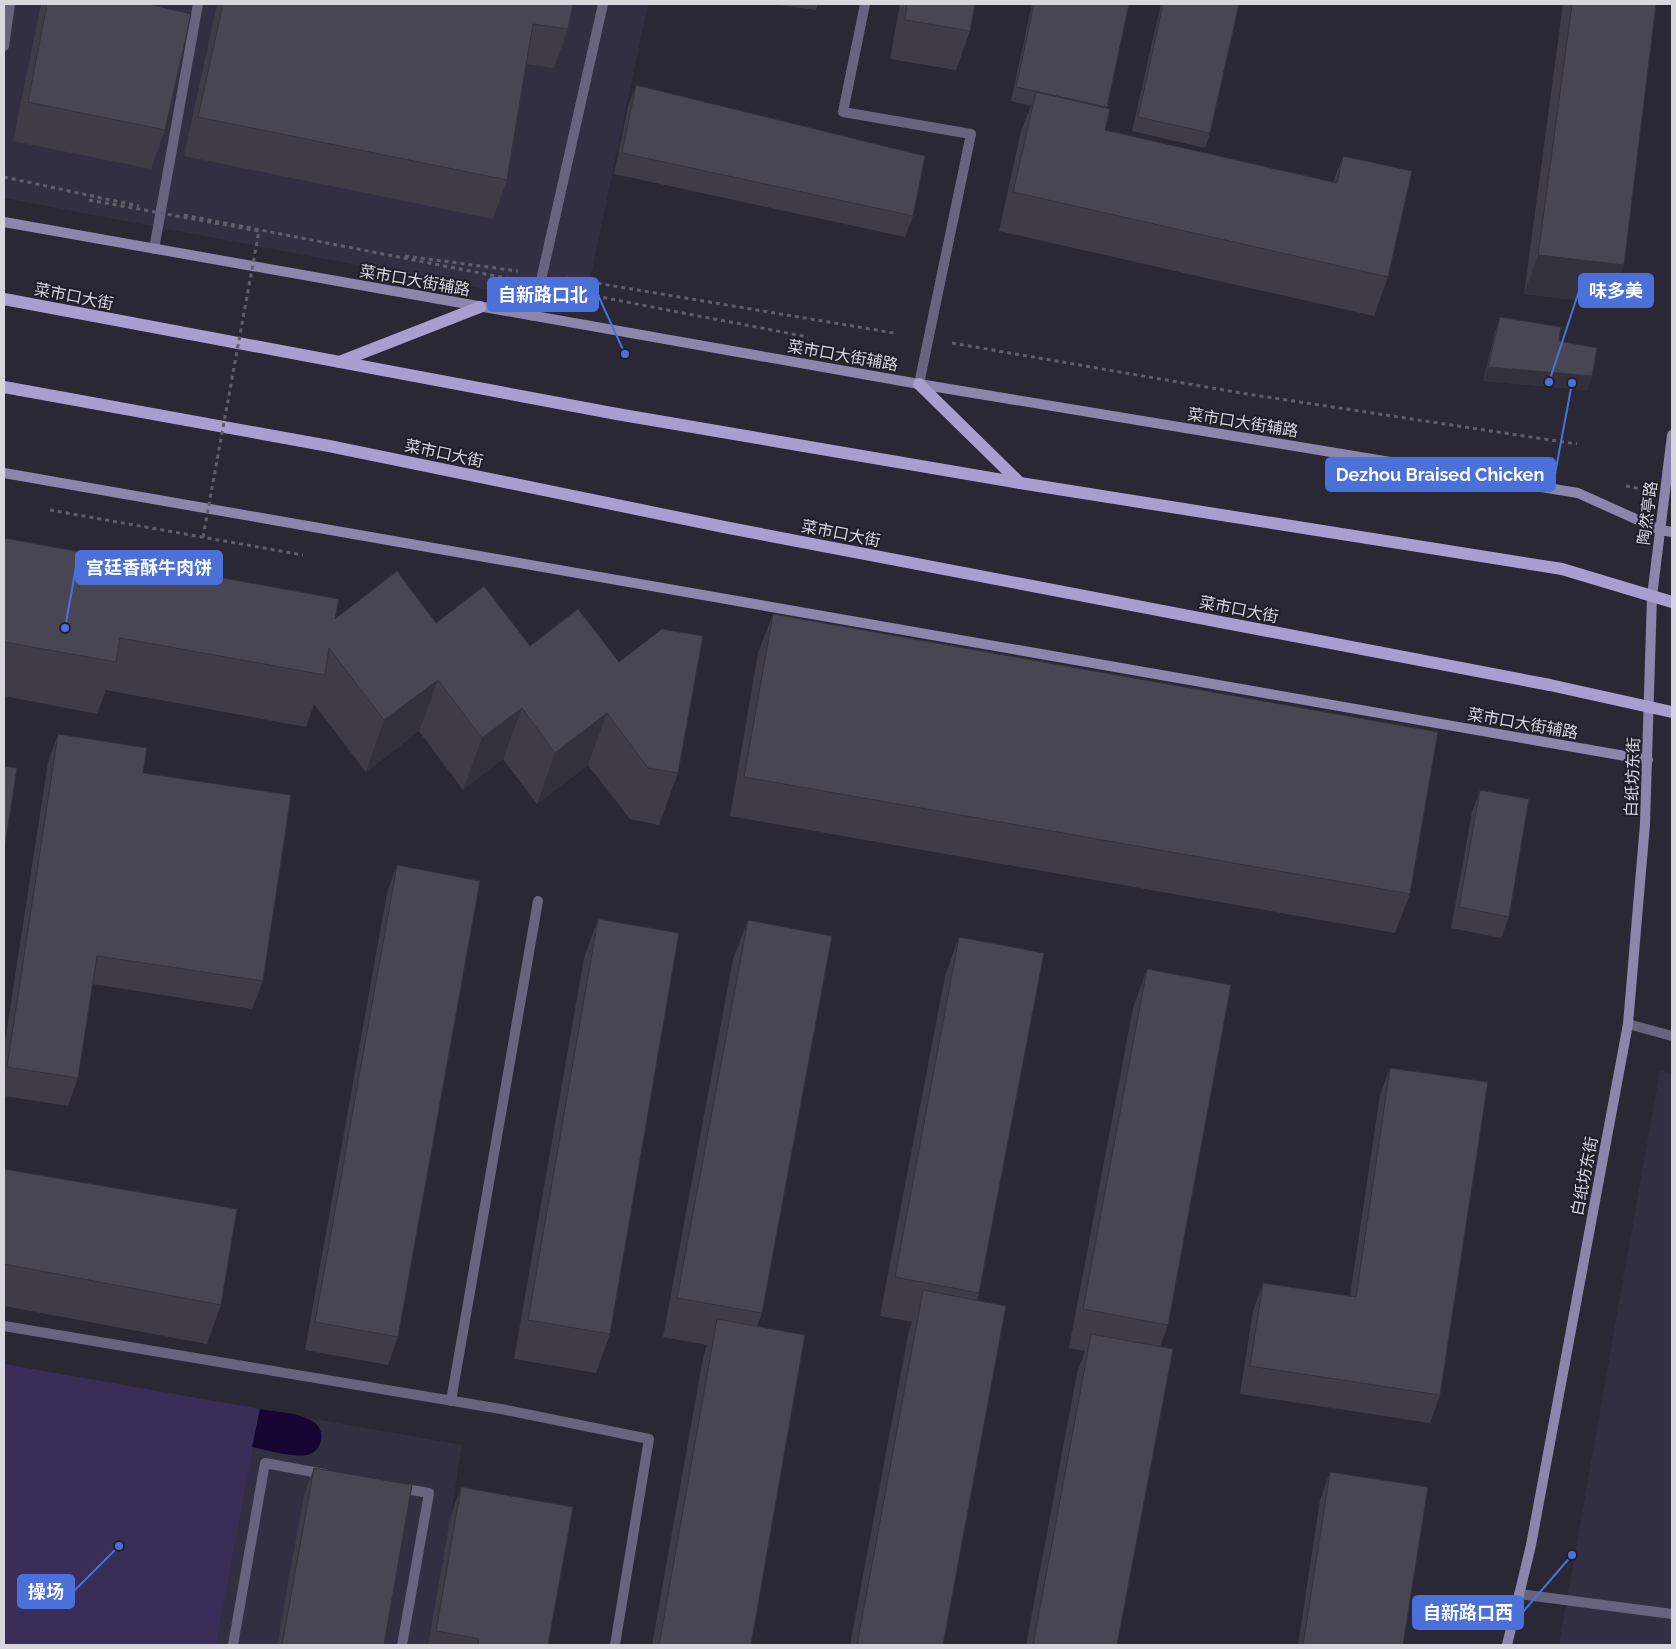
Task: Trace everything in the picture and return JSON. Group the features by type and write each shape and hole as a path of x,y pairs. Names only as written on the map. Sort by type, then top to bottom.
{"main road":[{"name":"菜市口大街","path":"4,299 627,416 1020,483 1562,569 1672,602"},
{"path":"339,362 480,306"},
{"path":"920,384 1020,483"},
{"name":"菜市口大街","path":"4,387 329,446 724,527 1550,684 1672,712"}],"street":[{"path":"4,46 10,4"},
{"path":"154,248 198,4"},
{"path":"533,316 603,4"},
{"path":"865,4 843,112 971,134 920,384"},
{"name":"菜市口大街辅路","path":"4,222 920,384 1578,492 1660,530 1672,532"},
{"name":"陶然亭路","path":"1649,707 1652,596 1672,435"},
{"name":"菜市口大街辅路","path":"4,473 1648,760"},
{"name":"白纸坊东街","path":"1507,1645 1531,1545 1628,1024 1645,824 1649,707"},
{"path":"451,1401 538,901"},
{"path":"1628,1024 1672,1036"},
{"path":"4,1326 451,1401 649,1439 615,1645"},
{"path":"233,1645 266,1463 333,1476"},
{"path":"391,1486 429,1493 402,1645"},
{"path":"1519,1594 1672,1614"}],"path":[{"path":"4,177 375,252 541,280 817,339"},
{"path":"89,200 541,280 894,333"},
{"path":"204,537 259,231"},
{"path":"949,342 1247,394 1577,444"},
{"path":"1617,485 1665,493"},
{"path":"50,510 303,555"}],"shaded area":[{"path":"4,4 648,4 584,308 4,198"},
{"path":"1660,1070 1672,1074 1672,1645 1559,1645"},
{"path":"4,1364 462,1445 451,1515 543,1645 4,1645"},
{"path":"4,1364 260,1409 216,1645 4,1645"},
{"path":"260,1409 289,1413 309,1419 321,1431 320,1444 314,1452 305,1455 282,1454 252,1447"}],"building":[{"path":"47,4 149,4 191,14 165,130 28,102"},
{"path":"223,4 573,4 568,29 533,24 507,180 198,117"},
{"path":"907,4 975,4 970,31 905,20"},
{"path":"1034,4 1129,4 1107,107 1016,87"},
{"path":"1163,4 1239,4 1210,133 1138,117"},
{"path":"1572,4 1656,4 1624,265 1538,255"},
{"path":"636,85 925,156 913,216 622,153"},
{"path":"1036,92 1110,109 1105,130 1337,183 1343,156 1412,171 1388,277 1013,192"},
{"path":"1500,317 1561,327 1559,341 1597,348 1592,376 1488,367"},
{"path":"4,538 339,599 335,619 397,571 436,623 484,586 530,646 578,609 619,662 662,629 703,636 678,773 648,768 607,713 555,753 522,708 482,738 438,680 384,720 329,648 325,675 120,638 116,662 4,642"},
{"path":"773,614 1438,732 1410,894 744,777"},
{"path":"58,734 147,748 143,773 291,795 263,981 97,956 78,1078 7,1067"},
{"path":"4,766 17,768 4,851"},
{"path":"1480,790 1529,799 1509,917 1459,907"},
{"path":"397,865 480,881 398,1337 315,1322"},
{"path":"598,919 679,933 610,1334 528,1320"},
{"path":"748,920 832,936 762,1313 677,1298"},
{"path":"959,937 1044,953 979,1293 895,1277"},
{"path":"1147,969 1231,985 1168,1325 1083,1309"},
{"path":"1390,1068 1488,1082 1440,1395 1250,1366 1263,1283 1356,1297"},
{"path":"4,1169 237,1209 221,1305 4,1264"},
{"path":"923,1290 1006,1306 943,1645 857,1645"},
{"path":"717,1319 805,1335 751,1645 659,1645"},
{"path":"1091,1334 1173,1349 1117,1645 1033,1645"},
{"path":"314,1468 412,1485 384,1645 282,1645"},
{"path":"1330,1472 1428,1487 1403,1645 1303,1645"},
{"path":"461,1487 573,1507 548,1645 478,1645 479,1639 436,1631"}],"place":[{"name":"自新路口北","path":"625,354"},
{"name":"味多美","path":"1549,382"},
{"name":"Dezhou Braised Chicken","path":"1572,383"},
{"name":"宫廷香酥牛肉饼","path":"65,628"},
{"name":"操场","path":"119,1546"},
{"name":"自新路口西","path":"1572,1555"}]}
